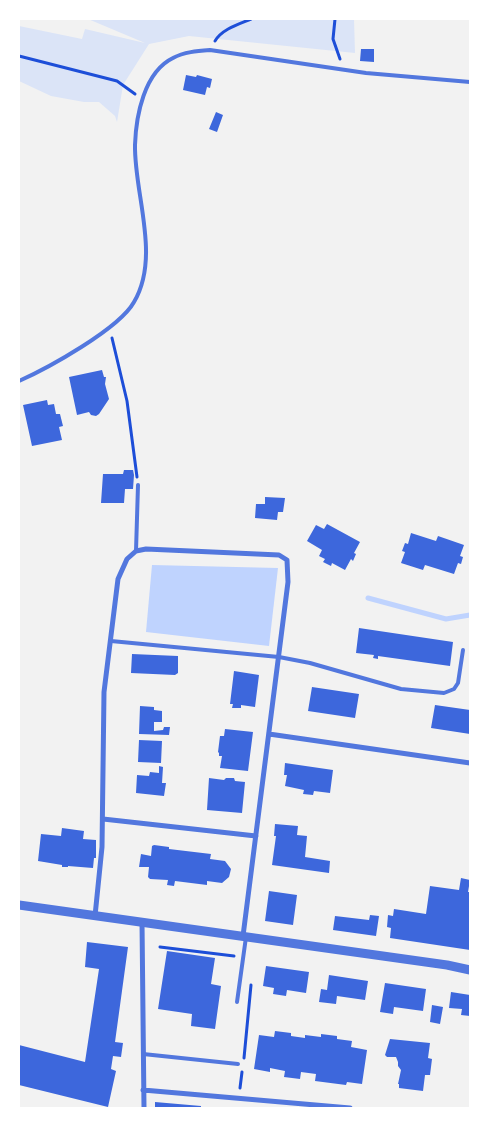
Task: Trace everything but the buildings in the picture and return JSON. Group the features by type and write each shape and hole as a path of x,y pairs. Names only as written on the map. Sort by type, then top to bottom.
{"street":[{"path":"95,916 102,847 104,692 118,579 127,559 136,550 146,548 278,555 287,560 288,582 245,936"},
{"path":"269,734 470,763"},
{"path":"103,819 256,836"},
{"path":"19,905 447,965 470,970"},
{"path":"142,922 144,1108"},
{"path":"143,1090 350,1108"}],"lane":[{"path":"19,381 39,372 110,328 134,303 144,278 146,248 135,144 142,99 159,68 172,58 196,51 210,50 343,69 470,82"},
{"path":"136,550 138,485"},
{"path":"111,641 279,657 310,663 401,689 444,693 454,689 458,683 463,650"},
{"path":"237,1002 245,936"},
{"path":"143,1054 238,1064"}],"path":[{"path":"210,50 218,36 251,19"},
{"path":"335,19 333,39 343,69"},
{"path":"19,56 117,81 142,99"},
{"path":"110,328 127,401 136,464"},
{"path":"160,947 243,957"},
{"path":"248,1019 252,976"}],"shaded area":[{"path":"88,19 354,19 355,53 189,36 149,44 123,85 117,122 115,116 99,102 84,102 51,96 19,81 19,26 82,39 85,29 145,43"}],"water":[{"path":"152,565 278,568 269,646 146,632"}],"waterway":[{"path":"368,598 446,619 470,615"}]}
